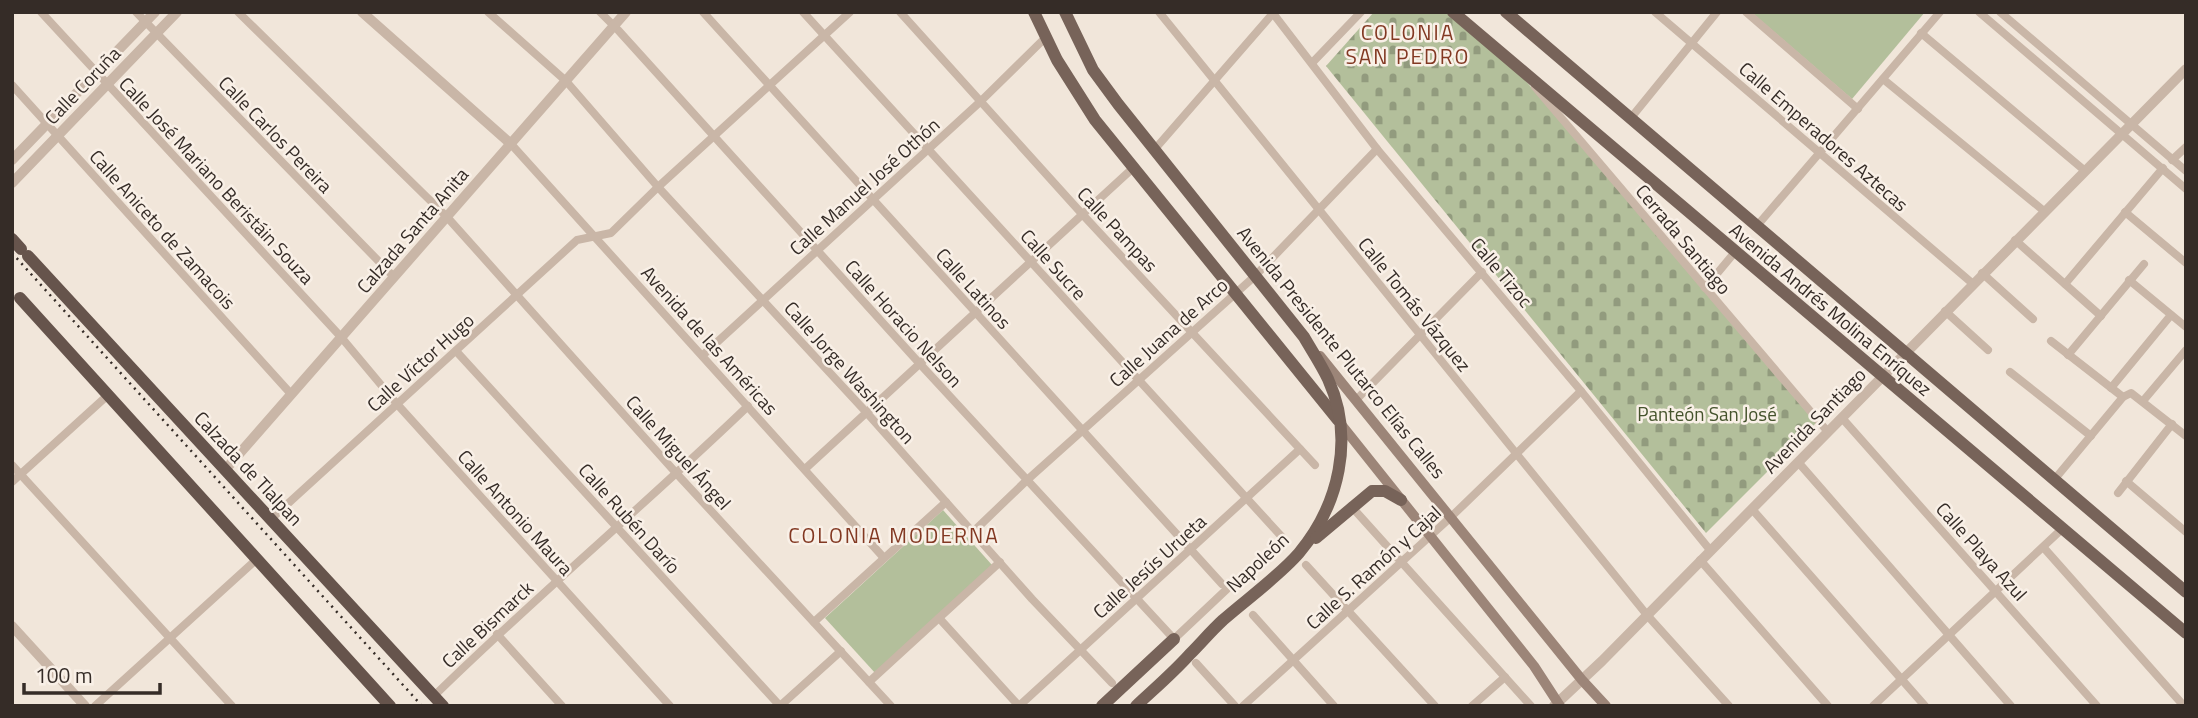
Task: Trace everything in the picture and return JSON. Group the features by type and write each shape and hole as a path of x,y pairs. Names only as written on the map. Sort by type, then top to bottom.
{"highway":[{"name":"Calzada de Tlalpan","path":"20,248 439,701"},
{"path":"16,293 390,706"}],"main road":[{"path":"1034,12 1045,38 1074,89 1133,168 1534,666 1557,705"},
{"name":"Avenida Presidente Plutarco Elías Calles","path":"1065,12 1093,70 1304,337 1357,399 1582,680 1606,706"},
{"name":"Avenida Andrés Molina Enríquez","path":"1453,12 2186,633"},
{"name":"Avenida Andrés Molina Enríquez","path":"1506,12 2186,592"},
{"name":"Napoleón","path":"1136,706 1189,656 1209,633 1302,559 1334,494 1341,445 1340,423 1328,379 1304,337"},
{"path":"1302,559 1351,506 1372,491 1385,491 1401,500"},
{"name":"Napoleón","path":"1101,706 1174,639"}],"street":[{"name":"Calle José Mariano Beristáin Souza","path":"41,12 341,337"},
{"name":"Calle Carlos Pereira","path":"136,12 394,277"},
{"name":"Calle Coruña","path":"12,160 155,12"},
{"name":"Calle Coruña","path":"12,183 177,12"},
{"name":"Calle Miguel Ángel","path":"238,12 447,217 677,474 891,706"},
{"path":"362,12 510,144"},
{"name":"Calle Jorge Washington","path":"488,12 566,81 658,187 1112,683"},
{"name":"Calle Horacio Nelson","path":"600,12 1026,481 1174,639"},
{"name":"Calzada Santa Anita","path":"225,470 626,12"},
{"name":"Calle Latinos","path":"703,12 1224,587"},
{"name":"Calle Sucre","path":"803,12 1282,537"},
{"name":"Calle Víctor Hugo","path":"271,519 578,240 611,233 850,12"},
{"name":"Calle Pampas","path":"900,12 1083,215 1315,465"},
{"name":"Calle Tomás Vázquez","path":"1159,12 1647,615 1729,706"},
{"path":"1312,63 1361,12"},
{"name":"Calle Emperadores Aztecas","path":"1656,12 1972,283"},
{"path":"1630,119 1717,12"},
{"path":"1746,12 1858,109"},
{"path":"1756,227 1940,12"},
{"path":"1979,12 2186,189"},
{"path":"2000,12 2186,171"},
{"path":"1155,149 1273,13"},
{"name":"Calle Tizoc","path":"1273,13 1377,149 1581,391 1710,550"},
{"path":"1921,33 2084,170"},
{"name":"Calle Manuel José Othón","path":"703,355 981,101 1045,38"},
{"name":"Cerrada Santiago","path":"1517,66 1828,432"},
{"name":"Avenida Santiago","path":"1557,705 2186,69"},
{"path":"1883,79 2044,211"},
{"name":"Calle Aniceto de Zamacois","path":"12,85 292,394"},
{"name":"Avenida de las Américas","path":"510,144 884,558"},
{"path":"2172,160 2186,146"},
{"name":"Calle Juana de Arco","path":"973,532 1138,379 1255,276 1377,149"},
{"path":"805,469 1133,168"},
{"path":"2065,284 2162,168"},
{"path":"2125,212 2186,262"},
{"path":"2015,240 2101,316"},
{"path":"1705,288 1735,252"},
{"path":"2068,355 2144,264"},
{"path":"1357,399 1482,272"},
{"path":"1982,274 2033,318"},
{"path":"2129,280 2186,327"},
{"path":"1945,311 1988,350"},
{"path":"2111,388 2171,314"},
{"name":"Calle Antonio Maura","path":"341,337 397,404 670,706"},
{"path":"2051,341 2123,397"},
{"path":"2143,401 2186,350"},
{"name":"Calle Rubén Darío","path":"456,351 780,706"},
{"path":"2010,372 2091,436"},
{"name":"Calle S. Ramón y Cajal","path":"1244,706 1451,517 1581,391"},
{"path":"2054,480 2123,397 2131,393 2185,434"},
{"path":"12,482 108,395"},
{"name":"Calle Bismarck","path":"439,701 497,634 677,474 748,406"},
{"name":"Calle Playa Azul","path":"1842,418 2097,706"},
{"path":"2118,493 2172,425"},
{"name":"Calle Jesús Urueta","path":"1019,706 1300,449"},
{"path":"1798,462 2011,706"},
{"path":"12,464 232,706"},
{"path":"2126,481 2186,532"},
{"path":"814,622 946,502"},
{"path":"1351,506 1531,706"},
{"path":"1752,509 1925,706"},
{"path":"1873,706 2063,528"},
{"path":"2044,548 2183,705"},
{"path":"95,706 257,559"},
{"path":"1302,559 1435,706"},
{"path":"1700,561 1828,706"},
{"path":"869,682 1000,562"},
{"name":"Napoleón","path":"1174,639 1224,587"},
{"path":"1253,615 1334,706"},
{"path":"939,618 1019,706"},
{"path":"12,626 85,706"},
{"path":"497,634 562,706"},
{"path":"780,706 841,650"},
{"path":"1196,663 1235,706"},
{"path":"1472,706 1505,677"}],"green space":[{"name":"Panteón San José","path":"1374,12 1447,12 1488,45 1525,80 1816,423 1706,533 1326,66"},
{"path":"1751,12 1925,12 1852,99"},
{"path":"943,510 992,565 876,674 825,618"}],"railway":[{"path":"12,253 422,706"}],"district":[{"name":"COLONIA SAN PEDRO","path":"1408,44"},
{"name":"COLONIA MODERNA","path":"894,535"}]}
